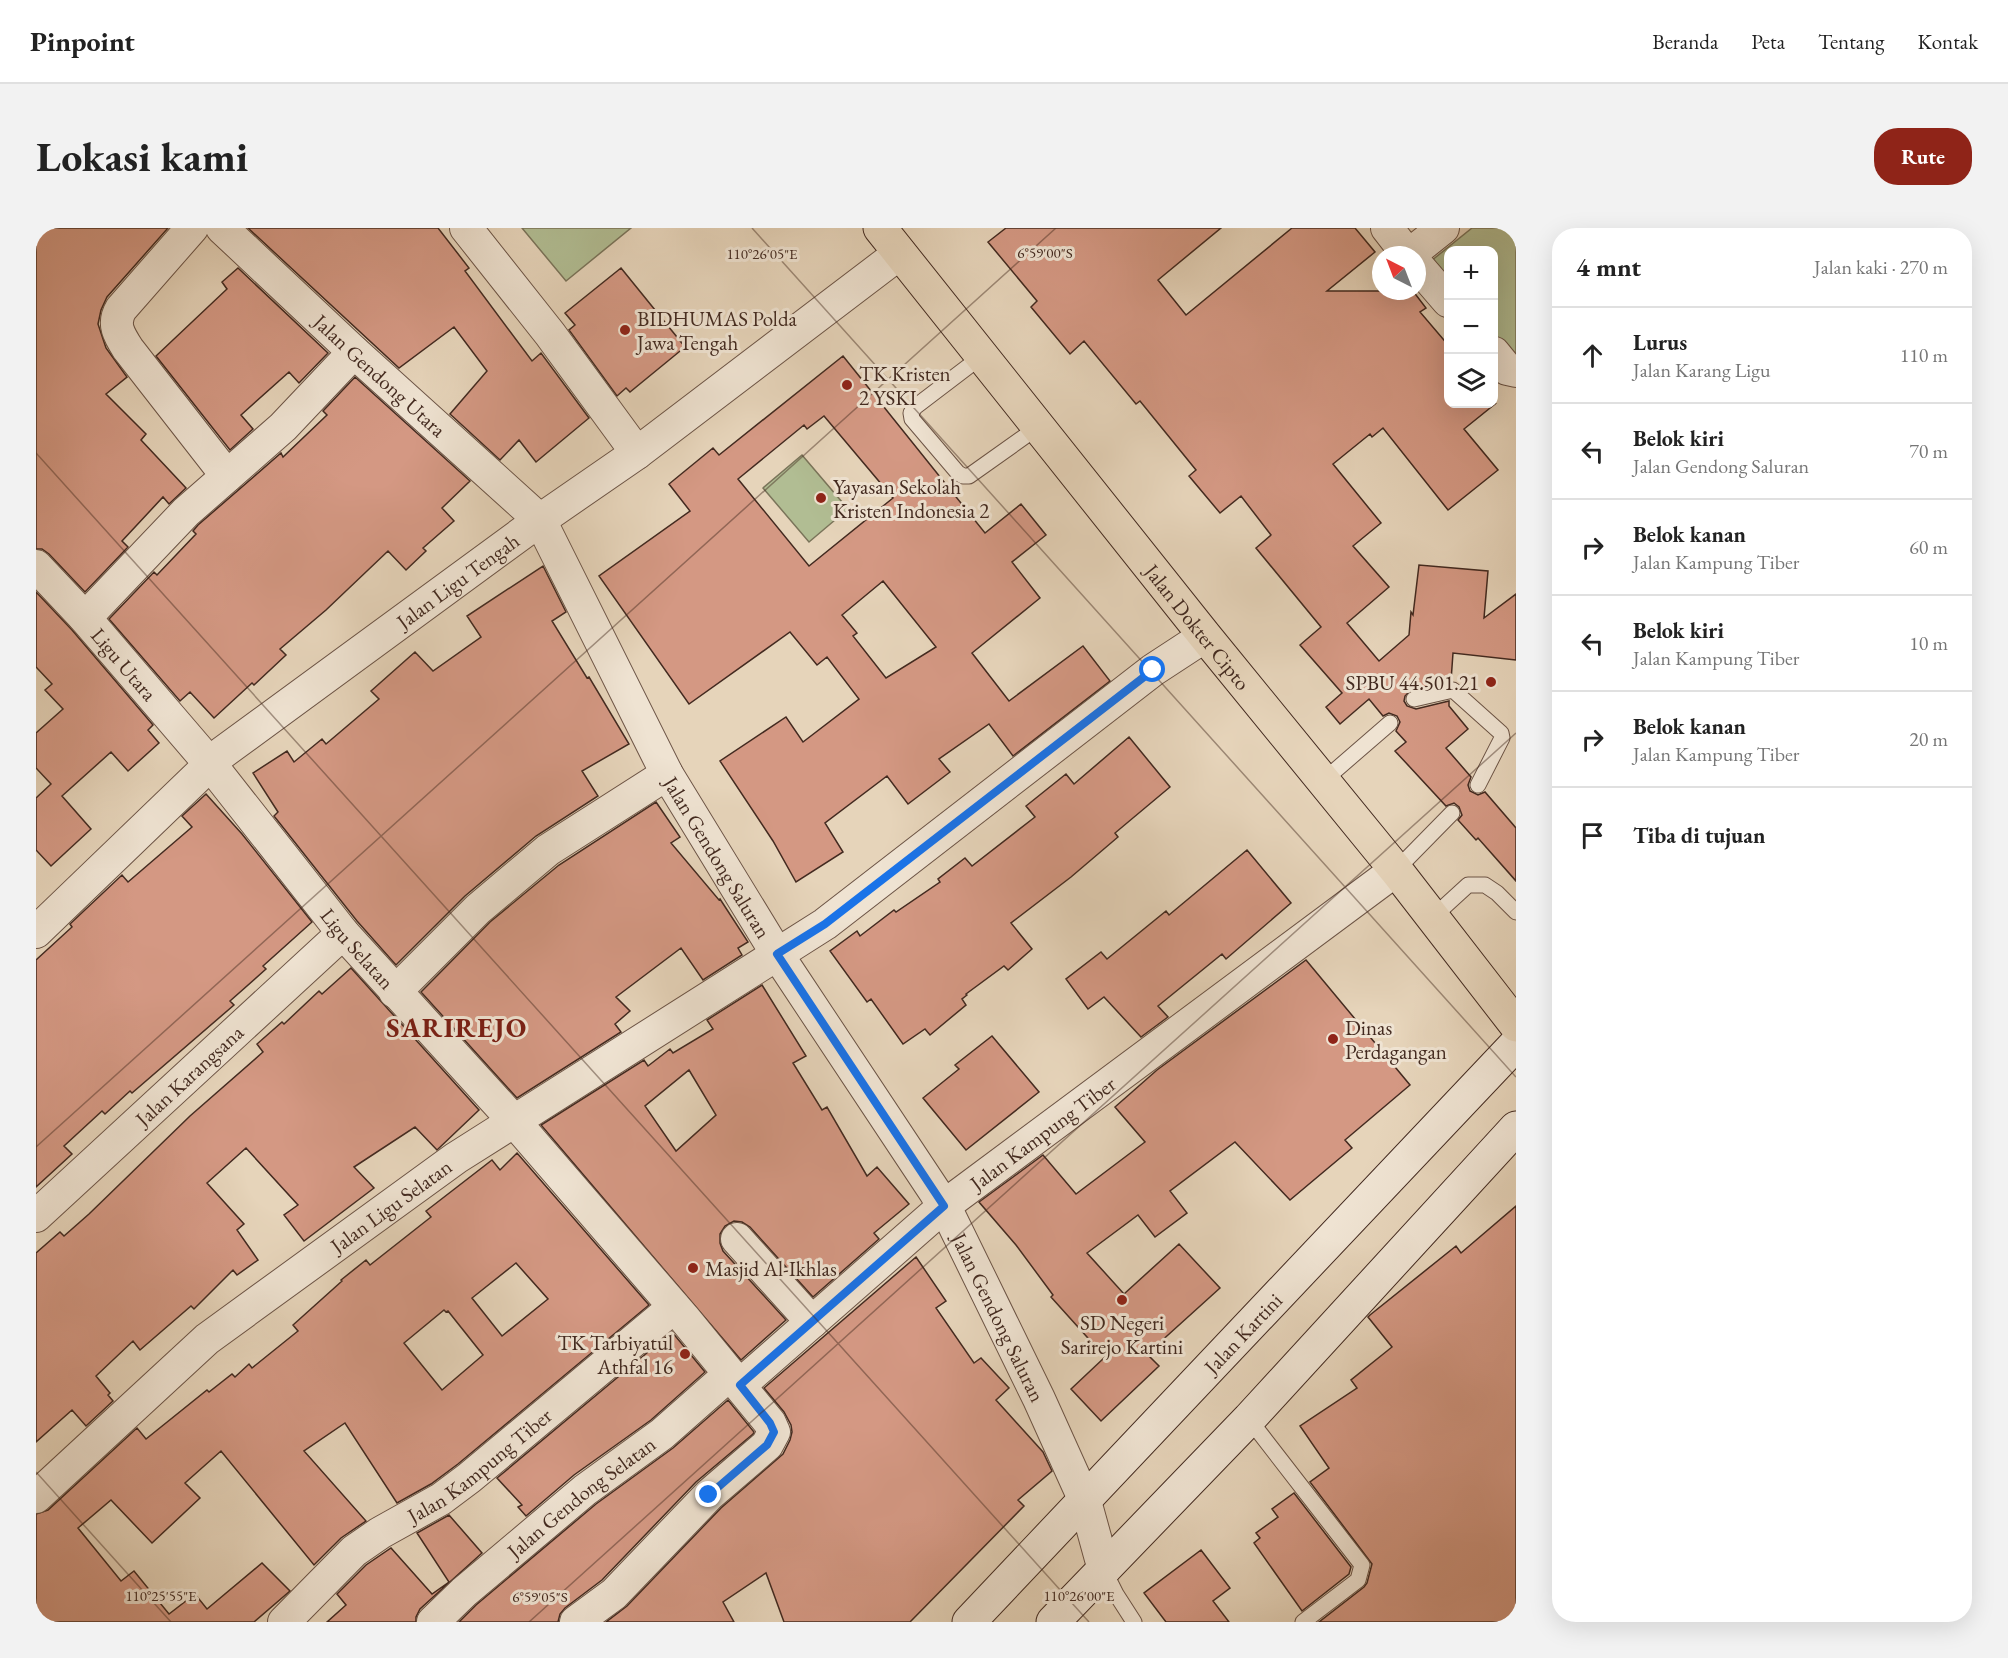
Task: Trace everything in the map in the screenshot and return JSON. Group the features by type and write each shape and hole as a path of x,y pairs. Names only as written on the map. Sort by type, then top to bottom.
{"highway":[{"name":"Jalan Dokter Cipto","path":"890,240 1205,636 1396,870 1516,1025"}],"main road":[{"name":"Jalan Kartini","path":"969,1622 1516,1044"},
{"path":"1053,1622 1249,1419 1516,1128"}],"street":[{"path":"192,228 121,309 117,316 116,327 128,349 227,476"},
{"name":"Jalan Gendong Utara","path":"222,228 354,352 540,520"},
{"path":"466,228 550,334 637,453"},
{"path":"1387,228 1402,246"},
{"path":"1420,246 1443,228"},
{"name":"Jalan Ligu Tengah","path":"36,932 222,753 540,520 637,453 890,240"},
{"path":"1426,275 1448,300"},
{"path":"86,618 186,512 283,426 354,352"},
{"path":"1495,354 1507,369 1516,370"},
{"name":"Jalan Gendong Saluran","path":"540,520 667,774 791,945 944,1206 1039,1399 1085,1500 1104,1570"},
{"name":"Ligu Utara","path":"36,566 86,618 211,765"},
{"name":"Jalan Ligu Selatan","path":"36,1497 207,1339 456,1158 825,924 1153,670 1205,636"},
{"name":"Ligu Selatan","path":"211,765 343,933 514,1121 674,1307"},
{"path":"395,992 478,909 548,850 667,774"},
{"name":"Jalan Kampung Tiber","path":"735,1379 812,1322 944,1206 1396,870"},
{"name":"Jalan Karangsana","path":"36,1216 343,933"},
{"path":"737,1239 812,1322"},
{"path":"576,1622 614,1594 709,1495 767,1445 774,1432 770,1423 735,1379 674,1307"},
{"name":"Jalan Kampung Tiber","path":"284,1622 354,1551 380,1533 441,1499 469,1478 674,1307"},
{"name":"Jalan Gendong Selatan","path":"433,1622 464,1592 585,1490 735,1379"}],"lane":[{"path":"982,356 915,407 911,413 912,419 963,476 969,476 1038,427"},
{"path":"1414,699 1453,690 1501,733 1502,738 1479,785"},
{"path":"1323,781 1389,723"},
{"path":"1396,870 1452,813"},
{"path":"1433,917 1468,885 1485,885 1497,893 1516,912"},
{"path":"1249,1419 1362,1565 1358,1580 1303,1622"},
{"path":"1104,1570 1134,1622"}],"green space":[{"path":"522,228 631,228 566,281"},
{"path":"1472,228 1516,228 1516,365 1498,343 1498,246 1450,246"},
{"path":"1444,251 1444,277 1431,261"},
{"path":"802,455 848,509 809,542 763,488"}],"building":[{"path":"36,228 168,228 107,297 98,324 106,348 127,377 106,394 146,434 141,440 186,488 169,504 163,497 122,541 128,547 85,592 49,554 42,549 36,549"},
{"path":"248,228 438,228 469,268 465,271 532,361 541,353 589,418 536,462 519,440 500,460 450,414 487,371 454,327 399,368"},
{"path":"1006,228 1221,228 1158,280 1186,315 1292,228 1355,228 1372,248 1372,254 1327,291 1372,291 1372,300 1420,300 1426,308 1420,312 1444,340 1444,408 1490,408 1464,429 1498,470 1448,510 1383,428 1372,437 1370,434 1333,464 1381,523 1353,546 1389,587 1347,623 1379,661 1409,635 1419,565 1488,571 1484,618 1516,594 1516,660 1453,653 1451,681 1411,690 1405,696 1404,701 1407,706 1416,709 1449,701 1449,706 1468,729 1446,748 1471,777 1468,785 1470,791 1478,795 1485,792 1516,828 1516,881 1478,838 1476,840 1458,820 1462,815 1459,807 1454,803 1446,806 1395,751 1406,742 1396,731 1400,722 1397,716 1389,713 1383,716 1369,699 1340,724 1326,707 1342,693 1300,645 1321,627 1256,548 1271,535 1241,496 1220,513 1189,476 1196,470 1140,401 1136,404 1084,341 1070,354 1031,307 1037,301 988,242"},
{"path":"238,268 328,353 299,383 289,372 241,415 253,429 230,450 156,356 227,289 222,282"},
{"name":"BIDHUMAS Polda Jawa Tengah","path":"621,268 685,347 630,392 626,388 617,396 569,330 575,325 565,313"},
{"path":"843,356 985,533 1021,504 1046,535 1012,562 1040,598 972,653 1009,701 1083,646 1110,681 1013,756 989,724 939,759 950,772 908,804 887,776 825,823 843,852 796,882 773,841 720,761 786,717 803,742 859,699 827,657 817,665 790,632 689,704 599,576 690,511 669,484 713,448 719,455","holes":["824,416 893,498 809,566 738,479 804,425 807,429","883,581 936,647 886,678 853,636 857,633 842,615"]},
{"path":"355,377 470,481 442,508 454,521 423,548 426,551 406,570 388,551 326,610 280,649 286,655 214,718 190,692 180,701 109,619 154,572 157,575 196,534 193,531 198,525 281,453 283,457 327,415 323,411"},
{"path":"543,566 566,612 552,621 629,744 582,771 598,796 536,836 465,896 396,965 357,921 274,816 278,812 253,773 287,751 294,762 322,739 326,744 379,699 371,691 415,652 433,671 481,637 467,616"},
{"path":"36,592 72,630 153,725 148,730 159,743 128,771 111,752 62,796 91,829 51,866 36,850 36,798 51,784 36,768 36,733 63,709 45,690 52,684 36,667"},
{"path":"1129,737 1170,787 1115,833 1118,837 1011,923 1032,949 1008,970 1004,966 966,994 962,999 966,1005 930,1035 925,1029 903,1044 871,999 867,1002 830,951 857,931 860,936 894,910 896,912 940,882 938,879 965,858 972,866 1035,817 1026,806 1066,774 1074,784"},
{"path":"206,794 242,834 312,922 263,966 266,969 230,1001 234,1005 132,1093 130,1091 105,1114 102,1111 64,1146 72,1154 36,1187 36,960 72,927 70,924 122,875 128,882 192,827 182,816"},
{"path":"656,802 680,837 671,843 720,899 748,942 738,948 742,955 703,980 681,948 616,997 630,1011 615,1024 621,1032 517,1098 421,992 490,922 559,865"},
{"path":"1247,850 1291,903 1226,959 1222,954 1158,1006 1168,1017 1141,1037 1104,997 1088,1009 1066,979 1101,952 1107,959 1166,911 1169,915"},
{"path":"1306,960 1410,1085 1345,1140 1352,1148 1290,1200 1235,1142 1170,1191 1187,1213 1155,1237 1138,1215 1087,1253 1124,1294 1179,1244 1220,1288 1147,1354 1159,1366 1101,1421 1071,1389 1105,1357 1051,1297 1053,1295 1016,1245 979,1202 1043,1155 1076,1194 1145,1142 1115,1107 1157,1070"},
{"path":"351,968 479,1110 437,1150 415,1127 354,1167 374,1188 304,1241 284,1215 298,1205 246,1148 207,1183 244,1224 237,1230 258,1260 237,1275 233,1270 194,1309 191,1306 140,1350 133,1341 96,1376 110,1393 108,1395 113,1401 86,1426 72,1410 36,1442 36,1253 60,1232 64,1236 89,1214 190,1116 263,1052 257,1044 282,1022 284,1024 319,991 322,994"},
{"path":"762,985 806,1056 793,1063 822,1110 827,1107 867,1176 877,1167 909,1204 874,1233 879,1239 813,1297 750,1227 742,1222 734,1221 725,1226 720,1234 723,1251 786,1320 741,1360 541,1125 644,1060 648,1066 670,1049 673,1053 713,1029 707,1020","holes":["689,1070 716,1115 676,1151 645,1106"]},
{"path":"992,1036 1039,1092 966,1150 923,1098 959,1069 955,1065"},
{"path":"517,1153 649,1305 458,1464 431,1484 397,1503 345,1423 304,1451 366,1521 341,1538 314,1565 221,1451 185,1483 200,1498 152,1543 111,1500 78,1528 121,1581 134,1571 169,1614 195,1594 207,1609 262,1563 290,1591 254,1622 36,1622 36,1514 48,1510 137,1428 146,1439 207,1390 209,1392 232,1374 235,1377 249,1364 252,1368 298,1331 293,1325 341,1280 366,1260 370,1265 431,1217 426,1211 492,1160 500,1170","holes":["516,1263 548,1299 502,1336 472,1298","444,1310 448,1311 483,1355 442,1390 404,1343"]},
{"path":"1516,1206 1516,1622 1319,1622 1364,1587 1372,1564 1310,1482 1329,1468 1300,1426 1357,1388 1351,1380 1392,1347 1368,1317 1456,1246 1461,1253"},
{"path":"916,1257 946,1301 936,1308 974,1363 981,1358 1009,1388 996,1400 1043,1452 1052,1471 1018,1500 1024,1506 910,1622 784,1622 766,1573 723,1602 734,1622 606,1622 627,1606 721,1508 783,1454 790,1440 791,1425 784,1412 764,1388"},
{"path":"672,1332 705,1372 651,1420 574,1475 526,1516 518,1507 522,1505 497,1478"},
{"path":"728,1400 754,1432 753,1434 696,1482 602,1580 565,1608 558,1622 459,1622 596,1504 673,1448"},
{"path":"1294,1493 1351,1567 1349,1574 1302,1611 1254,1543 1260,1538 1256,1533 1278,1517 1272,1509"},
{"path":"449,1515 482,1553 420,1609 416,1622 327,1622 346,1605 337,1594 366,1565 391,1548 432,1594 449,1582 417,1533"},
{"path":"1201,1550 1230,1588 1213,1601 1229,1622 1166,1622 1144,1593"}],"place":[{"name":"BIDHUMAS Polda Jawa Tengah","path":"625,330"},
{"name":"TK Kristen 2 YSKI","path":"847,385"},
{"name":"Yayasan Sekolah Kristen Indonesia 2","path":"821,498"},
{"name":"SPBU 44.501.21","path":"1491,682"},
{"name":"Dinas Perdagangan","path":"1333,1039"},
{"name":"Masjid Al-Ikhlas","path":"693,1268"},
{"name":"SD Negeri Sarirejo Kartini","path":"1122,1300"},
{"name":"TK Tarbiyatul Athfal 16","path":"685,1354"}],"district":[{"name":"SARIREJO","path":"457,1027"}],"route":[{"path":"709,1495 767,1445 774,1432 770,1423 740,1385 944,1206 777,954 825,924 1153,670"}]}
